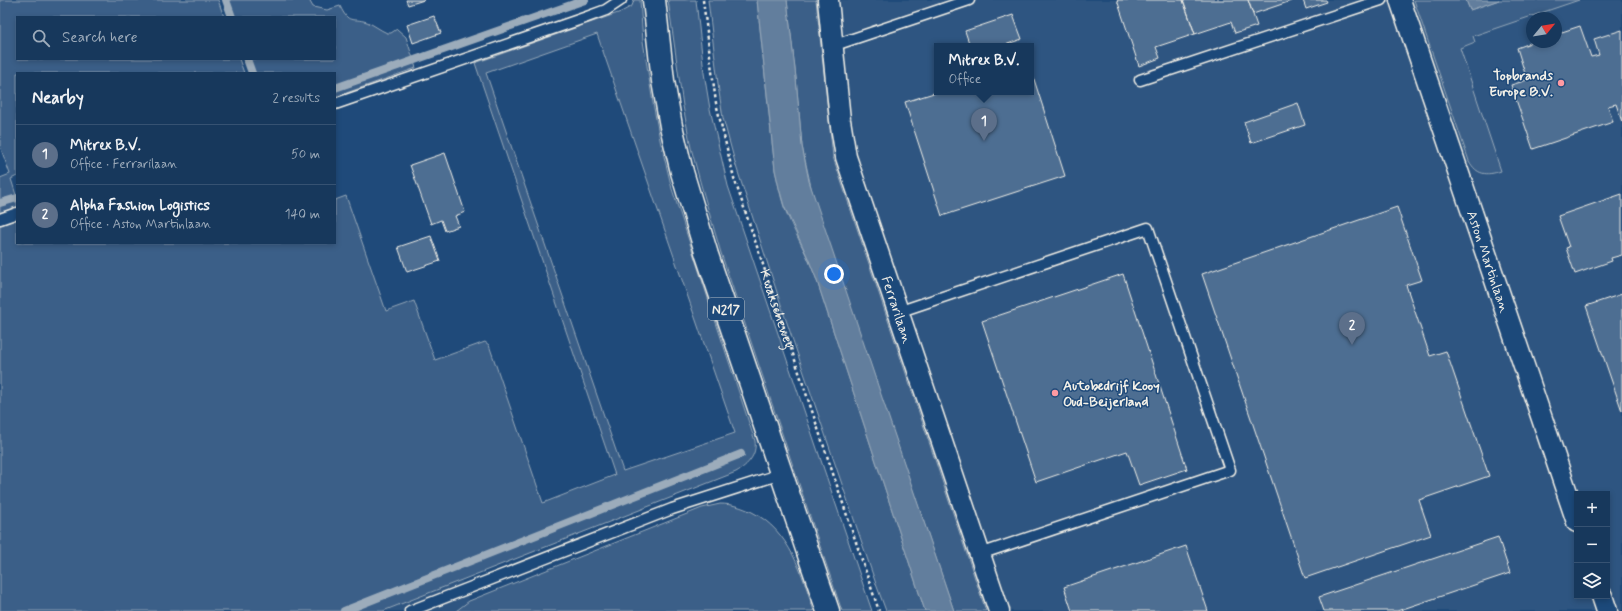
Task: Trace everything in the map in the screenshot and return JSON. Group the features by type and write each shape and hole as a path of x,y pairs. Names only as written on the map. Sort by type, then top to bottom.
{"main road":[{"name":"N217","path":"654,0 664,88 682,172 707,255 828,611"}],"street":[{"name":"Ferrarilaan","path":"828,0 840,120 846,157 999,611"},
{"name":"Aston Martinlaan","path":"1400,0 1574,513"},
{"path":"1603,599 1607,611"}],"lane":[{"path":"336,104 606,10 621,0"},
{"path":"832,46 969,0"},
{"path":"1140,80 1381,0"},
{"path":"0,218 16,213"},
{"path":"898,312 1148,228 1230,470 980,554"},
{"path":"410,611 666,511 781,474"}],"path":[{"name":"Kwakscheweg","path":"703,0 716,103 734,178 879,611"}],"shaded area":[{"path":"0,0 218,0 224,16 16,16 16,60 239,60 244,72 16,72 16,176 11,179 16,195 16,207 0,213 0,178 10,174 0,146"},
{"path":"226,0 309,0 313,7 327,10 340,6 348,18 367,22 387,33 391,33 397,29 406,37 416,68 336,97 336,72 252,72 247,60 336,60 336,16 232,16"},
{"path":"634,0 640,0 643,41 660,140 672,189 755,441 755,451 748,463 736,472 383,611 0,611 0,225 16,219 16,244 336,244 336,200 346,196 386,311 414,301 435,360 485,342 489,345 543,503 615,475 475,63 621,12 632,6","holes":["597,34 735,433 623,471 486,73"]},
{"path":"668,0 696,0 704,73 710,109 728,186 872,611 842,611 721,253 691,148 683,106"},
{"path":"708,0 757,0 775,170 783,202 816,278 925,611 886,611 876,584 785,317 736,166 723,118"},
{"path":"757,0 787,0 802,146 809,181 954,611 925,611 816,278 784,206 775,170"},
{"path":"787,0 816,0 833,157 986,611 954,611 813,196 802,146"},
{"path":"816,0 1622,0 1622,611 986,611 833,157"},
{"path":"1414,0 1466,0 1470,10 1499,0 1579,0 1544,12 1526,12 1526,18 1473,36 1475,42 1460,48 1501,171 1491,174 1482,173 1475,169 1469,161"},
{"path":"1466,0 1499,0 1470,10"},
{"path":"720,504 736,506 752,512 765,520 776,530 793,555 805,583 814,611 456,611 469,601 702,508"},
{"path":"461,579 469,601 456,611 383,611"}],"building":[{"path":"406,0 424,0 408,5"},
{"path":"1117,0 1183,0 1195,34 1156,47 1160,58 1139,66"},
{"path":"1183,0 1248,0 1257,26 1235,33 1231,22 1195,34"},
{"path":"1248,0 1294,0 1253,14"},
{"path":"1303,0 1326,0 1327,2 1306,9"},
{"path":"1013,15 1022,39 1011,43 969,43 965,31"},
{"path":"434,16 441,33 413,43 407,25"},
{"path":"1580,26 1591,57 1599,55 1594,39 1622,30 1622,122 1616,104 1608,106 1613,122 1533,149 1511,85 1527,80 1517,48 1526,45 1526,48 1562,48 1562,32"},
{"path":"1034,79 1065,176 942,216 905,102 934,93 934,95 1034,95"},
{"path":"1298,103 1305,125 1251,143 1244,122"},
{"path":"445,153 465,212 455,216 459,226 445,231 441,220 431,224 410,165"},
{"path":"1622,194 1622,255 1611,258 1612,261 1575,274 1566,248 1569,247 1558,216"},
{"path":"1397,207 1422,280 1406,285 1430,356 1446,351 1489,476 1419,500 1431,535 1305,578 1202,274"},
{"path":"431,236 440,261 407,272 398,247"},
{"path":"1123,274 1187,469 1139,485 1127,451 1036,482 982,321"},
{"path":"1622,294 1622,411 1586,306"},
{"path":"1498,537 1510,573 1397,611 1324,611 1319,597"},
{"path":"1186,546 1208,611 1072,611 1064,587"}],"waterway":[{"path":"226,0 232,16"},
{"path":"336,88 585,0"},
{"path":"247,60 252,72"},
{"path":"0,203 16,198"},
{"path":"344,611 741,454"}],"place":[{"name":"Topbrands Europe B.V.","path":"1561,83"},
{"name":"Mitrex B.V.","path":"984,141"},
{"name":"Alpha Fashion Logistics","path":"1352,345"},
{"name":"Autobedrijf Kooy Oud-Beijerland","path":"1055,393"}]}
